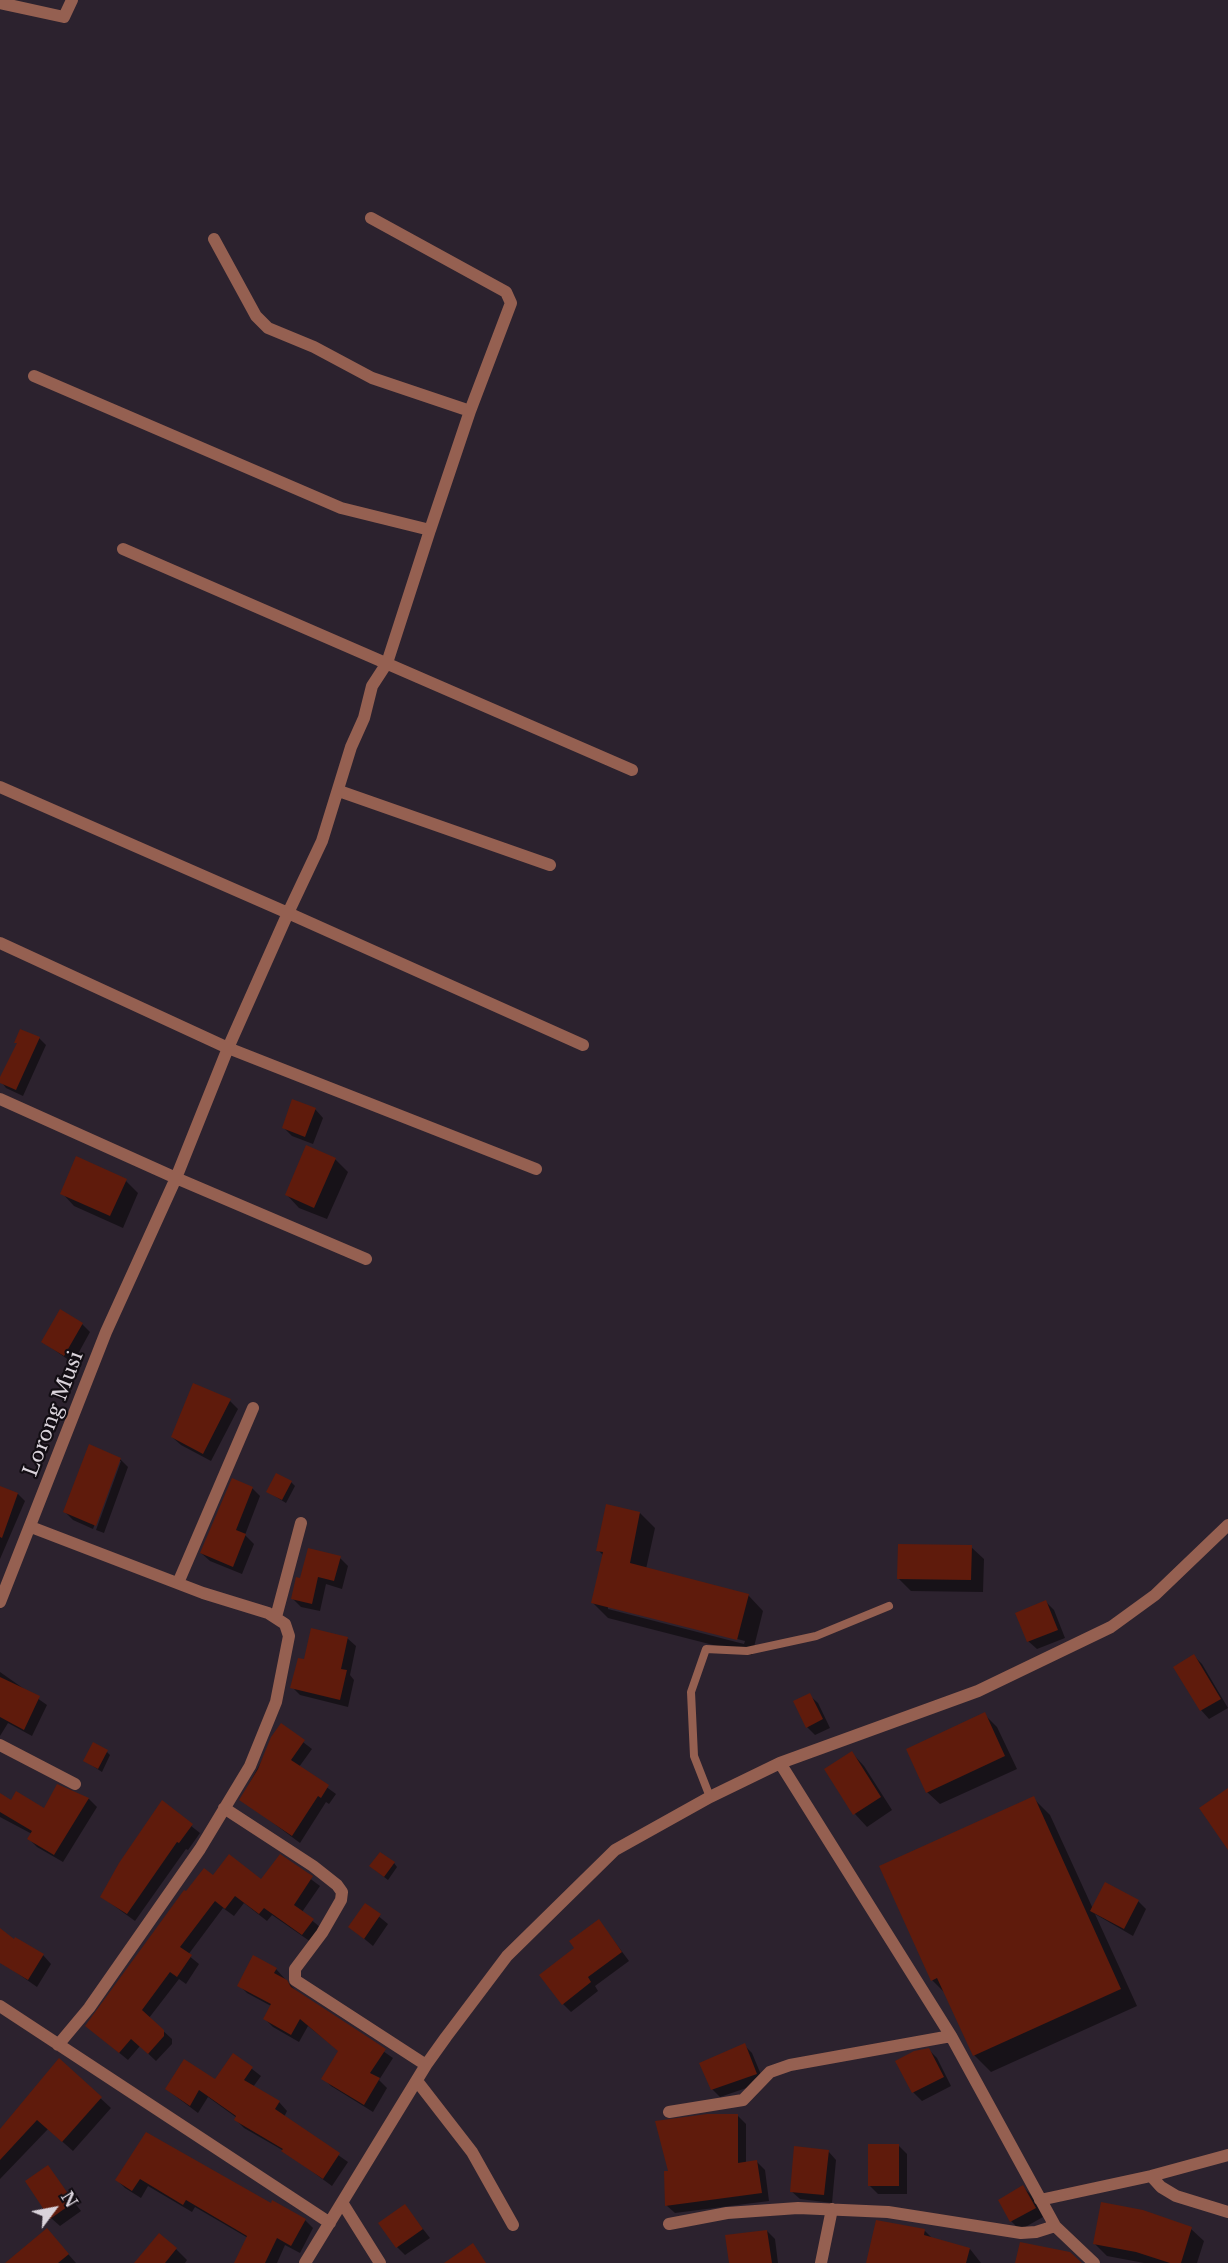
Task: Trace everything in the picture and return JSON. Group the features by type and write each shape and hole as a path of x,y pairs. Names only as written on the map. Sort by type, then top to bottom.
{"street":[{"path":"0,3 63,17 72,0"},
{"name":"Lorong Musi","path":"0,1602 106,1332 176,1178 228,1048 322,841 372,686 387,663 470,411 511,303 506,292 371,218"},
{"path":"214,239 256,316 268,328 314,347 372,378 470,411"},
{"path":"34,376 341,508 430,530"},
{"path":"123,549 632,770"},
{"path":"0,787 583,1045"},
{"path":"339,791 549,865"},
{"path":"0,943 228,1048 536,1169"},
{"path":"0,1099 176,1178 366,1259"},
{"path":"178,1583 253,1408"},
{"path":"276,1617 301,1523"},
{"path":"305,2263 426,2065 507,1956 615,1850 710,1797 780,1763 978,1690 1111,1628 1155,1594 1228,1525"},
{"path":"31,1527 178,1583 276,1617 285,1624 289,1636 276,1702 250,1766 200,1849 89,2007 58,2045"},
{"path":"0,1745 75,1784"},
{"path":"780,1763 951,2036 1055,2226 1077,2257 1094,2263"},
{"path":"225,1808 313,1866 337,1885 342,1892 341,1900 322,1933 295,1969 295,1980 426,2065"},
{"path":"0,2006 330,2223"},
{"path":"669,2112 743,2100 770,2072 790,2065 951,2036"},
{"path":"417,2081 472,2152 513,2225"},
{"path":"1040,2200 1151,2176 1228,2155"},
{"path":"1151,2176 1161,2187 1176,2196 1228,2212"},
{"path":"343,2204 380,2263"},
{"path":"669,2224 761,2209 832,2209 888,2212 1021,2233 1036,2232 1055,2226"},
{"path":"821,2263 832,2209"}],"lane":[{"path":"710,1797 694,1756 691,1692 706,1649 747,1651 816,1636 889,1606"}],"building":[{"path":"20,1029 40,1037 16,1090 0,1083 0,1077 17,1043 14,1043"},
{"path":"292,1099 316,1108 305,1137 282,1128"},
{"path":"306,1145 336,1158 314,1208 285,1195"},
{"path":"76,1156 127,1179 110,1216 60,1194"},
{"path":"60,1309 83,1323 64,1356 41,1342"},
{"path":"193,1383 231,1399 203,1454 171,1437"},
{"path":"89,1444 121,1458 96,1526 63,1512"},
{"path":"276,1473 292,1481 282,1500 266,1492"},
{"path":"232,1478 253,1487 236,1530 246,1534 233,1567 200,1553"},
{"path":"0,1486 18,1493 2,1538 0,1537"},
{"path":"606,1504 640,1512 630,1563 749,1594 737,1640 591,1603 603,1552 596,1551"},
{"path":"898,1544 972,1545 971,1580 897,1579"},
{"path":"308,1548 341,1556 334,1581 318,1577 312,1604 291,1599 296,1577 300,1578"},
{"path":"1046,1600 1058,1630 1027,1642 1015,1613"},
{"path":"311,1628 348,1637 341,1669 347,1670 340,1700 290,1688 298,1658 304,1659"},
{"path":"1194,1654 1221,1699 1200,1711 1173,1667"},
{"path":"0,1677 40,1696 24,1730 0,1717"},
{"path":"810,1693 823,1719 806,1728 793,1701"},
{"path":"985,1712 1005,1756 926,1793 906,1749"},
{"path":"281,1723 305,1740 291,1760 329,1785 321,1798 318,1796 292,1836 239,1800 258,1769 271,1737"},
{"path":"93,1742 108,1750 98,1769 83,1761"},
{"path":"852,1751 881,1797 853,1815 824,1769"},
{"path":"57,1784 89,1798 54,1855 27,1839 32,1831 0,1812 0,1793 11,1800 16,1791 44,1808"},
{"path":"1228,1788 1228,1850 1199,1808"},
{"path":"1034,1796 1121,1989 973,2056 937,1978 931,1981 879,1866"},
{"path":"162,1800 193,1824 179,1843 177,1842 127,1914 100,1897 119,1863"},
{"path":"380,1852 395,1862 384,1877 369,1866"},
{"path":"229,1854 261,1879 280,1854 313,1876 294,1905 314,1919 302,1935 264,1908 259,1914 235,1896 225,1909 215,1901 180,1947 192,1955 177,1977 170,1972 142,2010 164,2030 164,2036 148,2054 131,2039 119,2053 85,2026 184,1890 186,1891 204,1868 213,1875"},
{"path":"1105,1882 1139,1900 1124,1929 1090,1911"},
{"path":"365,1903 381,1914 364,1939 348,1927"},
{"path":"599,1919 622,1952 588,1977 591,1982 562,2005 539,1975 574,1948 569,1941"},
{"path":"0,1928 14,1939 15,1937 44,1954 28,1980 0,1963"},
{"path":"253,1955 277,1968 274,1973 287,1980 291,1987 386,2049 370,2073 380,2078 364,2105 321,2079 338,2051 300,2019 291,2035 263,2019 271,2004 237,1986"},
{"path":"745,2043 757,2074 711,2090 699,2063"},
{"path":"929,2048 944,2077 912,2093 895,2061 914,2051"},
{"path":"233,2053 253,2067 244,2080 280,2101 275,2109 340,2153 323,2179 281,2151 283,2149 234,2120 236,2116 199,2090 190,2106 165,2089 184,2059 215,2079"},
{"path":"59,2058 102,2097 62,2142 37,2120 0,2160 0,2129"},
{"path":"707,2114 738,2114 738,2163 757,2160 762,2193 665,2206 664,2171 668,2171 655,2121"},
{"path":"146,2132 271,2203 272,2200 306,2219 291,2246 277,2238 265,2263 234,2263 247,2236 186,2200 183,2205 140,2179 132,2191 115,2180"},
{"path":"868,2144 899,2144 899,2186 868,2186"},
{"path":"794,2146 829,2150 824,2195 790,2192"},
{"path":"48,2165 74,2202 50,2219 25,2181"},
{"path":"1023,2185 1036,2208 1010,2222 998,2200"},
{"path":"1101,2202 1143,2210 1192,2227 1181,2263 1170,2263 1136,2252 1093,2244"},
{"path":"405,2204 423,2229 396,2248 378,2223"},
{"path":"876,2220 925,2229 924,2235 970,2248 966,2263 866,2263"},
{"path":"47,2228 69,2254 58,2263 5,2263"},
{"path":"767,2230 772,2263 729,2263 725,2235"},
{"path":"159,2233 177,2248 165,2263 134,2263"},
{"path":"1020,2242 1070,2252 1082,2263 1015,2263"},
{"path":"473,2243 486,2263 444,2263"}]}
